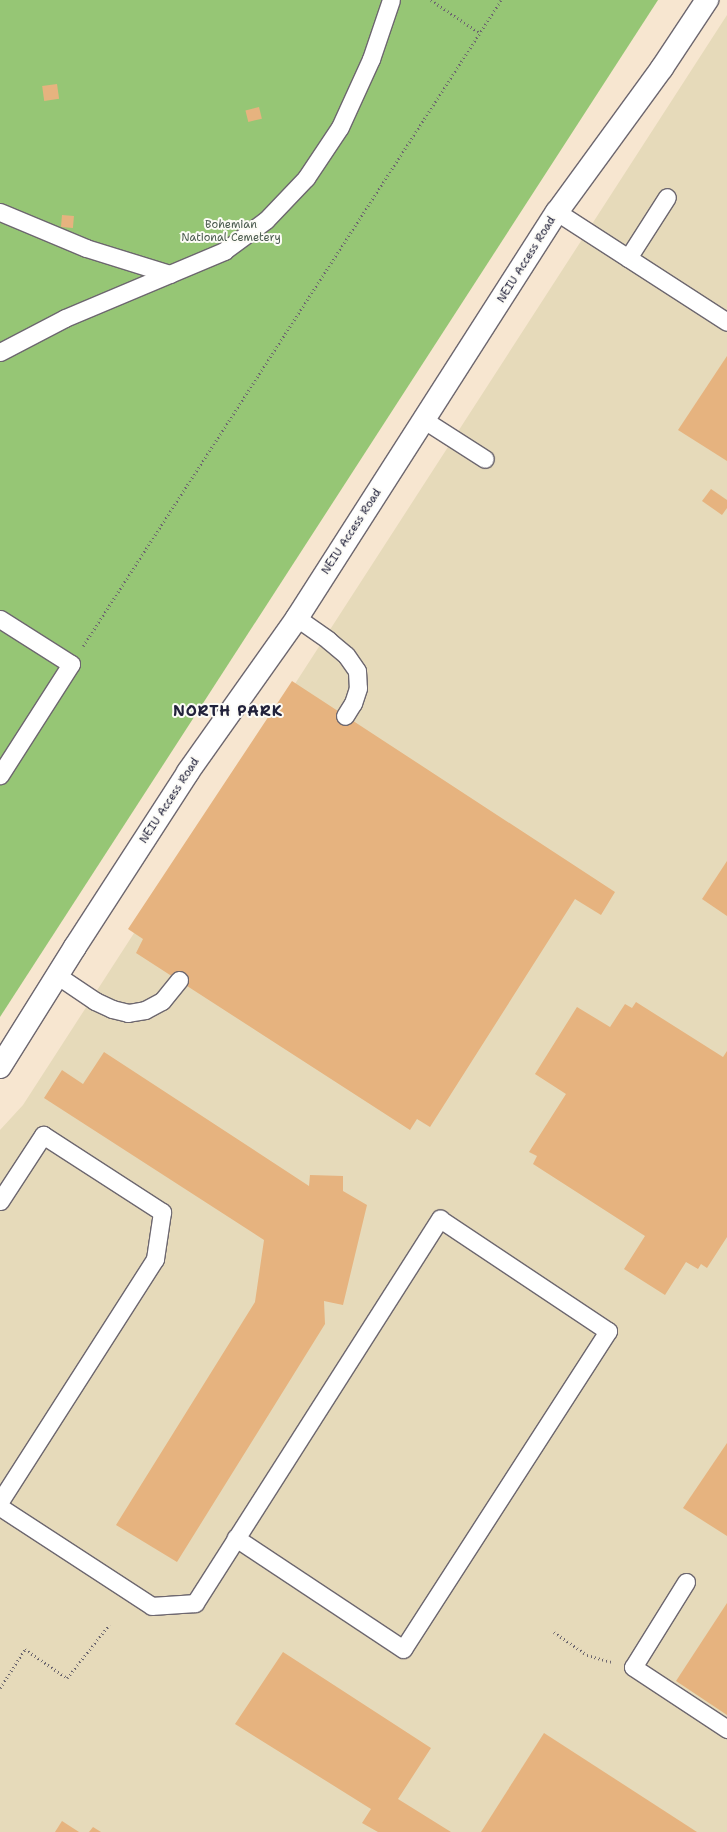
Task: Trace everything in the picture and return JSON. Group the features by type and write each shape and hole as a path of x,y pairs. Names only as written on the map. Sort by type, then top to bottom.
{"street":[{"name":"NEIU Access Road","path":"0,1067 75,947 188,772 297,618 557,212 662,68 707,0"}],"lane":[{"path":"0,352 65,318 224,251 266,220 306,178 340,127 371,59 391,0"},
{"path":"628,258 667,197"},
{"path":"0,212 86,248 170,274"},
{"path":"557,212 727,322"},
{"path":"424,420 486,459"},
{"path":"297,618 346,655 357,671 358,688 353,703 345,716"},
{"path":"0,619 71,664 0,775"},
{"path":"58,976 95,1001 112,1009 128,1013 145,1010 162,1001 179,980"},
{"path":"0,1201 44,1135 162,1212 155,1259 0,1501"},
{"path":"0,1507 152,1606 195,1603 236,1538 440,1219 608,1331 403,1649 236,1538"},
{"path":"686,1582 633,1668 727,1729"}],"path":[{"path":"431,0 480,33"},
{"path":"71,664 501,0"},
{"path":"0,1688 24,1649 67,1678 109,1625"},
{"path":"554,1632 587,1655"}],"shaded area":[{"path":"727,15 727,1832 0,1832 0,1130 23,1105"}],"green space":[{"name":"Bohemian National Cemetery","path":"0,0 658,0 0,1017"}],"building":[{"path":"57,84 59,99 44,101 42,86"},
{"path":"259,107 262,119 248,122 245,110"},
{"path":"62,215 74,216 73,228 61,227"},
{"path":"727,356 727,461 678,430"},
{"path":"711,489 727,500 727,508 722,515 702,501"},
{"path":"292,681 615,892 601,915 575,899 430,1127 417,1119 410,1130 136,953 143,939 128,929"},
{"path":"727,861 727,916 702,899"},
{"path":"636,1002 723,1057 727,1051 727,1237 707,1268 701,1264 698,1269 686,1262 665,1295 624,1269 645,1236 533,1164 537,1156 529,1152 566,1094 535,1074 577,1007 610,1027 625,1004 632,1008"},
{"path":"104,1052 309,1186 310,1175 343,1176 343,1191 367,1205 343,1305 324,1301 325,1324 177,1562 116,1525 255,1302 264,1240 44,1098 62,1070 83,1084"},
{"path":"727,1443 727,1536 683,1508"},
{"path":"727,1603 727,1715 676,1681"},
{"path":"283,1652 431,1748 398,1799 451,1832 378,1832 362,1823 371,1809 235,1724"},
{"path":"544,1733 697,1832 481,1832"},
{"path":"62,1821 79,1832 55,1832"},
{"path":"93,1827 101,1832 89,1832"}],"district":[{"name":"NORTH PARK","path":"228,712"}]}
